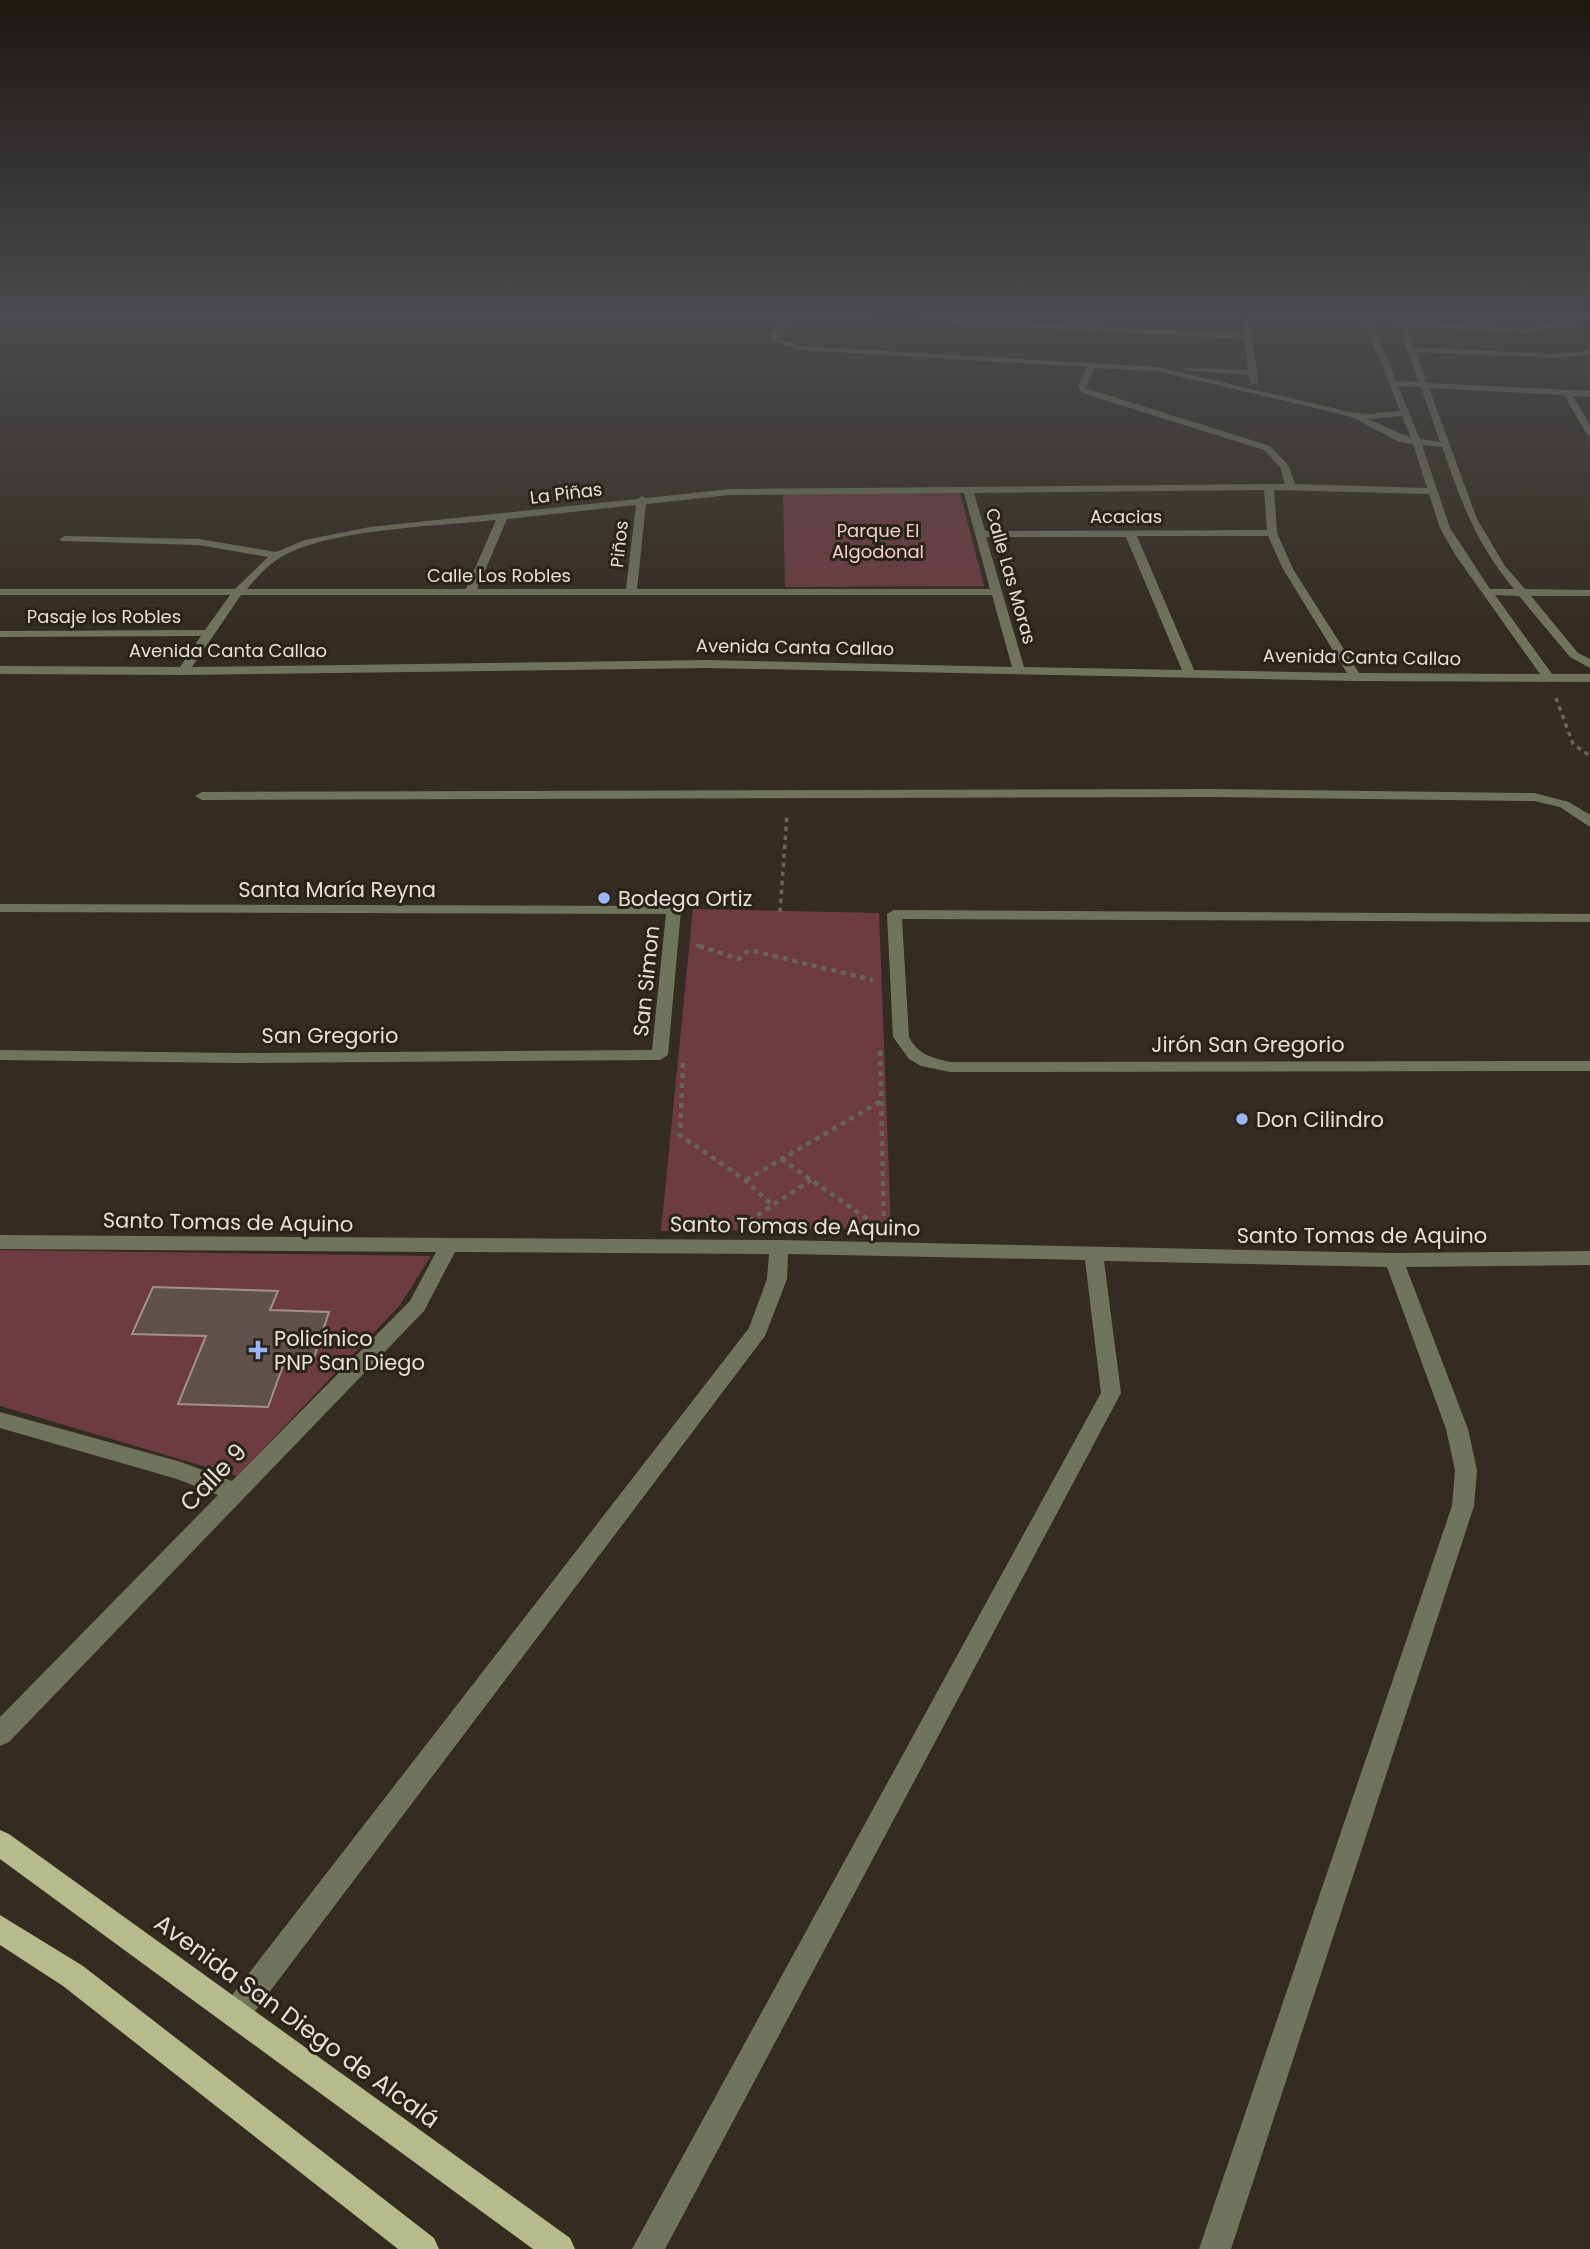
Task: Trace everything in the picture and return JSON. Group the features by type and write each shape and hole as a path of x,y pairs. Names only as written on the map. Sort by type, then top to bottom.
{"main road":[{"name":"Avenida San Diego de Alcalá","path":"0,1843 559,2249"},
{"path":"0,1929 73,1976 423,2249"}],"street":[{"path":"1189,422 1267,448 1284,466 1291,487"},
{"path":"1365,422 1392,437 1417,443 1446,445"},
{"path":"1408,422 1450,538 1549,678"},
{"path":"1438,422 1472,519 1501,567 1574,655 1590,664"},
{"name":"La Piñas","path":"184,671 208,633 253,573 277,555 317,541 370,530 642,499 730,492 1291,487 1432,491"},
{"path":"1269,488 1272,533 1288,569 1355,677"},
{"name":"Calle Las Moras","path":"968,490 999,592 1019,671"},
{"name":"Piños","path":"631,592 642,499"},
{"path":"470,593 503,516"},
{"path":"1129,533 1191,674"},
{"name":"Acacias","path":"980,534 1272,533"},
{"path":"65,540 199,542 277,555"},
{"name":"Calle Los Robles","path":"0,592 999,592"},
{"path":"1488,592 1590,593"},
{"name":"Pasaje los Robles","path":"0,634 208,633"},
{"name":"Avenida Canta Callao","path":"0,670 184,671 708,664 1355,677 1590,678"},
{"path":"202,796 1534,796 1560,800 1578,810 1590,824"},
{"name":"Santa María Reyna","path":"0,908 674,910"},
{"name":"San Simon","path":"660,1055 674,910"},
{"name":"Jirón San Gregorio","path":"1590,918 894,914 904,1046 910,1053 928,1063 950,1067 1590,1066"},
{"name":"San Gregorio","path":"0,1055 238,1058 660,1055"},
{"name":"Santo Tomas de Aquino","path":"0,1242 448,1247 779,1247 1394,1260 1590,1258"},
{"name":"Calle 9","path":"0,1734 417,1306 448,1247"},
{"path":"236,2012 758,1331 777,1279 779,1247"},
{"path":"648,2249 1111,1393 1094,1255"},
{"path":"1215,2249 1463,1506 1466,1470 1457,1429 1394,1260"},
{"path":"0,1420 181,1471 235,1492"}],"path":[{"path":"1549,678 1573,744 1590,756"},
{"path":"780,912 789,794"},
{"path":"672,937 738,959 749,950 876,981 876,967"},
{"path":"879,1041 885,1250"},
{"path":"683,1055 680,1135 745,1180 772,1205"},
{"path":"745,1180 881,1101"},
{"path":"780,1159 872,1222"},
{"path":"761,1212 811,1180"}],"green space":[{"name":"Parque El Algodonal","path":"960,493 984,586 785,587 783,494"},
{"path":"693,909 879,913 891,1228 661,1231"},
{"path":"0,1250 431,1256 400,1305 237,1476 0,1406"}],"building":[{"name":"Policínico PNP San Diego","path":"153,1287 278,1291 270,1310 329,1312 312,1364 284,1363 268,1407 178,1404 206,1336 132,1334"}],"place":[{"name":"Bodega Ortiz","path":"604,898"},
{"name":"Don Cilindro","path":"1242,1119"},
{"name":"Policínico PNP San Diego","path":"258,1350"}]}
